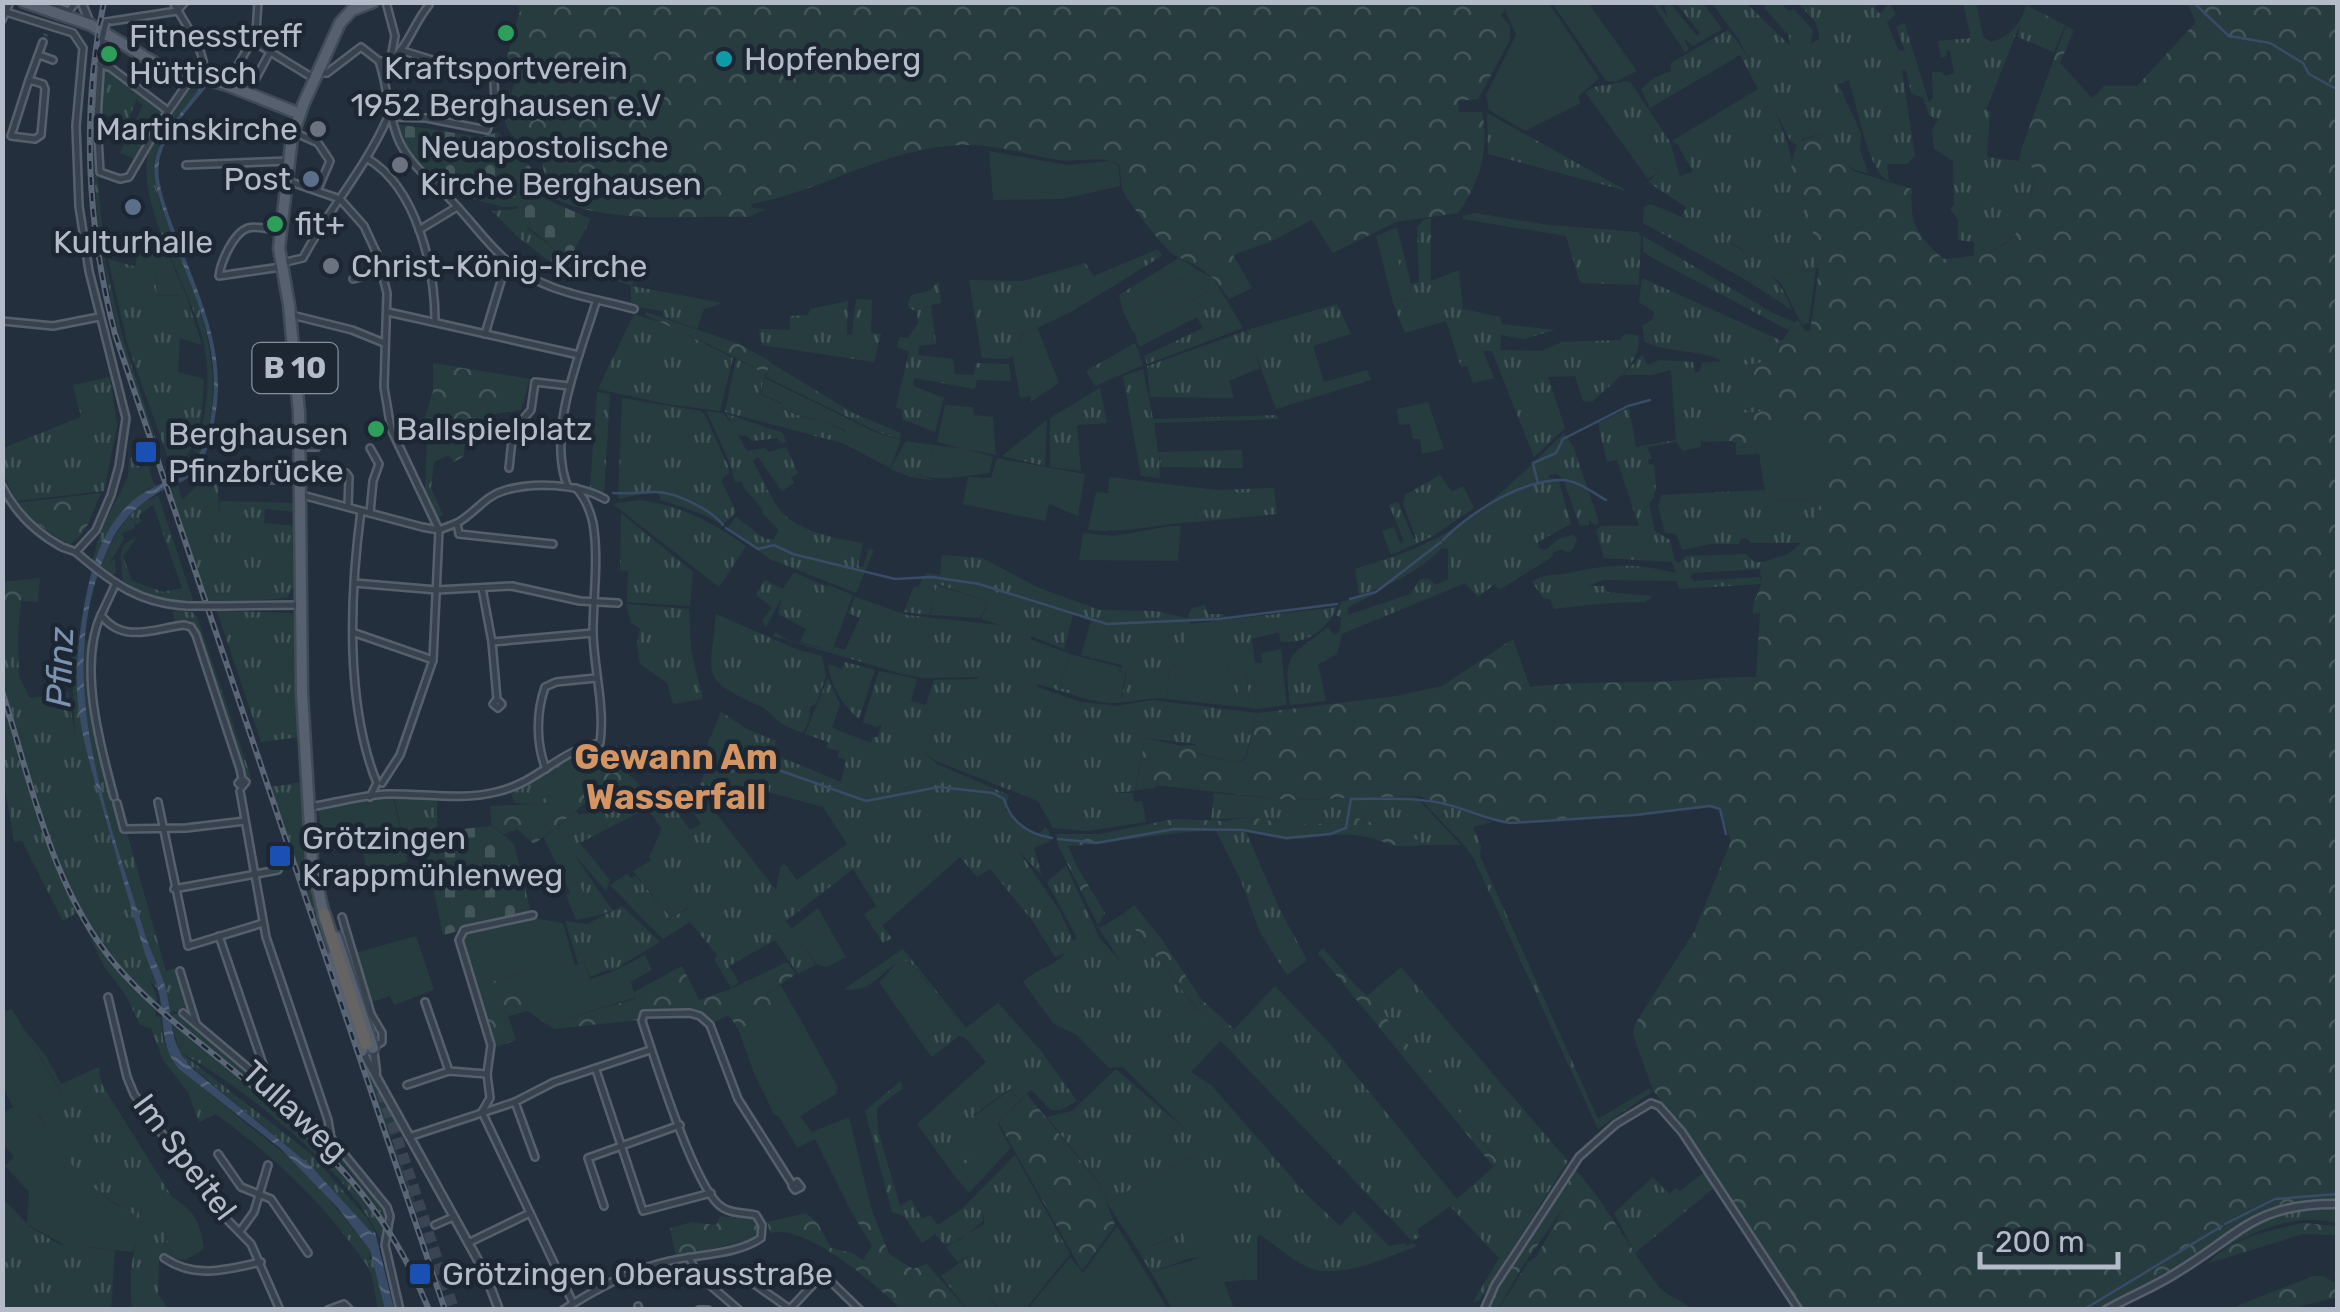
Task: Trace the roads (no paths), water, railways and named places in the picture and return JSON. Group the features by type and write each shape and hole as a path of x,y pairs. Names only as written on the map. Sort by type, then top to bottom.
{"highway":[{"name":"B 10","path":"324,914 367,1048"}],"main road":[{"path":"24,2 77,18 160,66 227,85 300,114"},
{"name":"B 10","path":"324,914 312,862 302,694 300,447 290,315 280,265 281,231 289,161 300,114 340,23 355,5 373,2"}],"street":[{"path":"2,20 10,2"},
{"path":"43,2 77,18"},
{"path":"173,2 177,11 199,50 202,77 168,111 129,177 120,179 100,172 96,119 106,22 177,11 185,2"},
{"path":"227,85 256,32 258,2"},
{"path":"384,75 395,49 386,2"},
{"path":"77,18 81,4"},
{"path":"77,18 81,4"},
{"path":"379,62 402,51 416,21 429,5"},
{"path":"6,12 76,36 83,48 76,167 86,258 125,408 115,483 103,516 76,552"},
{"path":"30,80 43,84 45,89 41,135 35,139 11,136 16,118 49,26"},
{"path":"252,40 316,76 327,73 362,46 379,62 399,140 417,170 458,207 507,261 564,293 634,309"},
{"path":"281,231 250,227 242,232 227,251 219,276 304,258 392,116 491,128 494,80 402,51"},
{"path":"248,93 270,52"},
{"path":"38,55 53,60"},
{"path":"99,64 111,68 168,111"},
{"path":"294,132 318,143 330,160 318,189"},
{"path":"368,159 393,182 419,230 433,280 435,321"},
{"path":"186,165 289,161"},
{"path":"288,181 340,199 364,226 382,270 388,312 384,387 393,436 439,530 432,660 400,755 370,797"},
{"path":"419,230 458,207"},
{"path":"485,334 507,261"},
{"path":"353,279 382,270"},
{"path":"566,485 560,460 569,386 596,302"},
{"path":"388,312 578,355"},
{"path":"290,315 352,330 384,344"},
{"path":"2,322 53,326 99,317"},
{"path":"510,468 513,431 532,410 537,380 569,386"},
{"path":"300,447 318,447 323,436 337,435"},
{"path":"370,448 380,464 373,481 370,513"},
{"path":"346,473 348,507"},
{"path":"204,476 300,481"},
{"path":"300,495 439,530 504,490 566,485 588,489 602,497 586,501"},
{"path":"2,486 25,520 144,600 188,606 301,605"},
{"path":"310,806 385,794 486,794 517,786 579,746 600,743 602,716 593,633 594,538 586,501 576,488"},
{"path":"362,511 352,583 359,708 385,794"},
{"path":"457,522 460,534"},
{"path":"451,533 553,544"},
{"path":"116,583 94,640 94,688 101,747 124,829 245,821"},
{"path":"352,583 437,590 512,586 618,604"},
{"path":"482,588 497,699"},
{"path":"101,615 122,633 191,627 242,778"},
{"path":"492,642 593,633"},
{"path":"354,634 432,660"},
{"path":"546,770 538,722 545,688 556,682 596,678"},
{"path":"240,791 263,924 331,1138"},
{"path":"158,802 188,946 263,924"},
{"path":"174,889 278,870"},
{"path":"482,1112 490,1098 492,1045 460,936 469,928 533,916"},
{"path":"342,917 372,1014 382,1033 382,1042 367,1048 378,1078 490,1284 498,1310"},
{"path":"219,936 266,1074 264,1080"},
{"path":"180,971 196,1023"},
{"name":"Im Speitel","path":"108,997 134,1094 204,1193 241,1230 261,1262 280,1310"},
{"path":"426,1002 449,1071"},
{"name":"Tullaweg","path":"183,1013 331,1138 387,1206 390,1216 385,1246 400,1310"},
{"path":"563,1310 612,1280 761,1238 763,1230 756,1215 726,1210 710,1193 651,1050 642,1017 690,1013 706,1020 738,1099 792,1184"},
{"path":"409,1137 651,1050"},
{"path":"596,1070 643,1211 710,1193"},
{"path":"407,1085 449,1071 488,1074"},
{"path":"515,1102 535,1157"},
{"path":"1484,1310 1494,1285 1576,1160 1616,1124 1650,1103 1659,1106 1682,1132 1799,1310"},
{"path":"482,1112 573,1303"},
{"path":"604,1206 588,1158 680,1125"},
{"path":"218,1154 242,1187 271,1199 308,1253"},
{"path":"241,1230 254,1212 268,1165"},
{"path":"2106,1310 2173,1275 2262,1214 2300,1204 2338,1204"},
{"path":"468,1243 530,1213"},
{"path":"435,1225 454,1217"},
{"path":"689,1257 697,1274 739,1310"},
{"path":"164,1258 178,1268 192,1271 261,1262"},
{"path":"737,1272 790,1309 824,1274 860,1310"},
{"path":"328,1310 344,1304 350,1310"},
{"path":"700,1310 708,1310"}],"water":[{"path":"202,85 207,86 166,141 158,169 164,200 211,333 218,379 214,421 199,467 187,479 140,505 109,546 92,594 84,643 84,693 91,743 115,841 165,986 179,1051 194,1070 310,1165 375,1232 394,1309 385,1309 370,1250 338,1208 280,1148 173,1061 166,1042 158,988 91,769 78,706 79,638 88,585 103,541 130,503 188,468 207,433 213,402 212,354 160,199 154,169 162,141"}],"waterway":[{"path":"2193,2 2229,36 2270,43 2303,63 2309,74 2338,90"},
{"path":"1538,484 1533,463 1556,453 1563,439 1628,406 1650,400"},
{"path":"1443,540 1482,509 1513,492 1546,481 1579,484 1606,500"},
{"path":"613,493 673,495 702,508 723,525"},
{"path":"726,528 758,549 774,545 793,554 895,579 932,577 979,584 1107,624 1219,619 1337,604"},
{"path":"1350,599 1376,592 1441,542"},
{"path":"732,772 740,760 759,763 866,801 939,787 993,793 1004,799 1011,815 1022,826 1052,838"},
{"path":"1058,839 1097,843 1174,829 1243,830 1286,838 1330,834 1346,828 1351,799 1441,803 1511,823 1710,806 1720,809 1726,834"},
{"path":"2225,1224 2275,1199 2338,1194"},
{"path":"2083,1310 2222,1226"}],"tunnel":[{"path":"366,1044 454,1310"}],"railway":[{"path":"104,2 92,85 90,169 98,252 115,334 445,1310"},
{"path":"2,691 59,869 93,934 127,978 153,1003 287,1116 343,1171 390,1233 429,1310"}],"place":[{"name":"Kraftsportverein 1952 Berghausen e.V","path":"506,33"},
{"name":"Fitnesstreff Hüttisch","path":"109,54"},
{"name":"Hopfenberg","path":"724,59"},
{"name":"Martinskirche","path":"318,129"},
{"name":"Neuapostolische Kirche Berghausen","path":"400,165"},
{"name":"Post","path":"311,179"},
{"name":"Kulturhalle","path":"133,207"},
{"name":"fit+","path":"275,224"},
{"name":"Christ-König-Kirche","path":"331,266"},
{"name":"Ballspielplatz","path":"376,429"},
{"name":"Berghausen Pfinzbrücke","path":"146,452"},
{"name":"Grötzingen Krappmühlenweg","path":"280,856"},
{"name":"Grötzingen Oberausstraße","path":"420,1274"}],"district":[{"name":"Gewann Am Wasserfall","path":"676,777"}],"water label":[{"name":"Pfinz","path":"60,667"}]}
